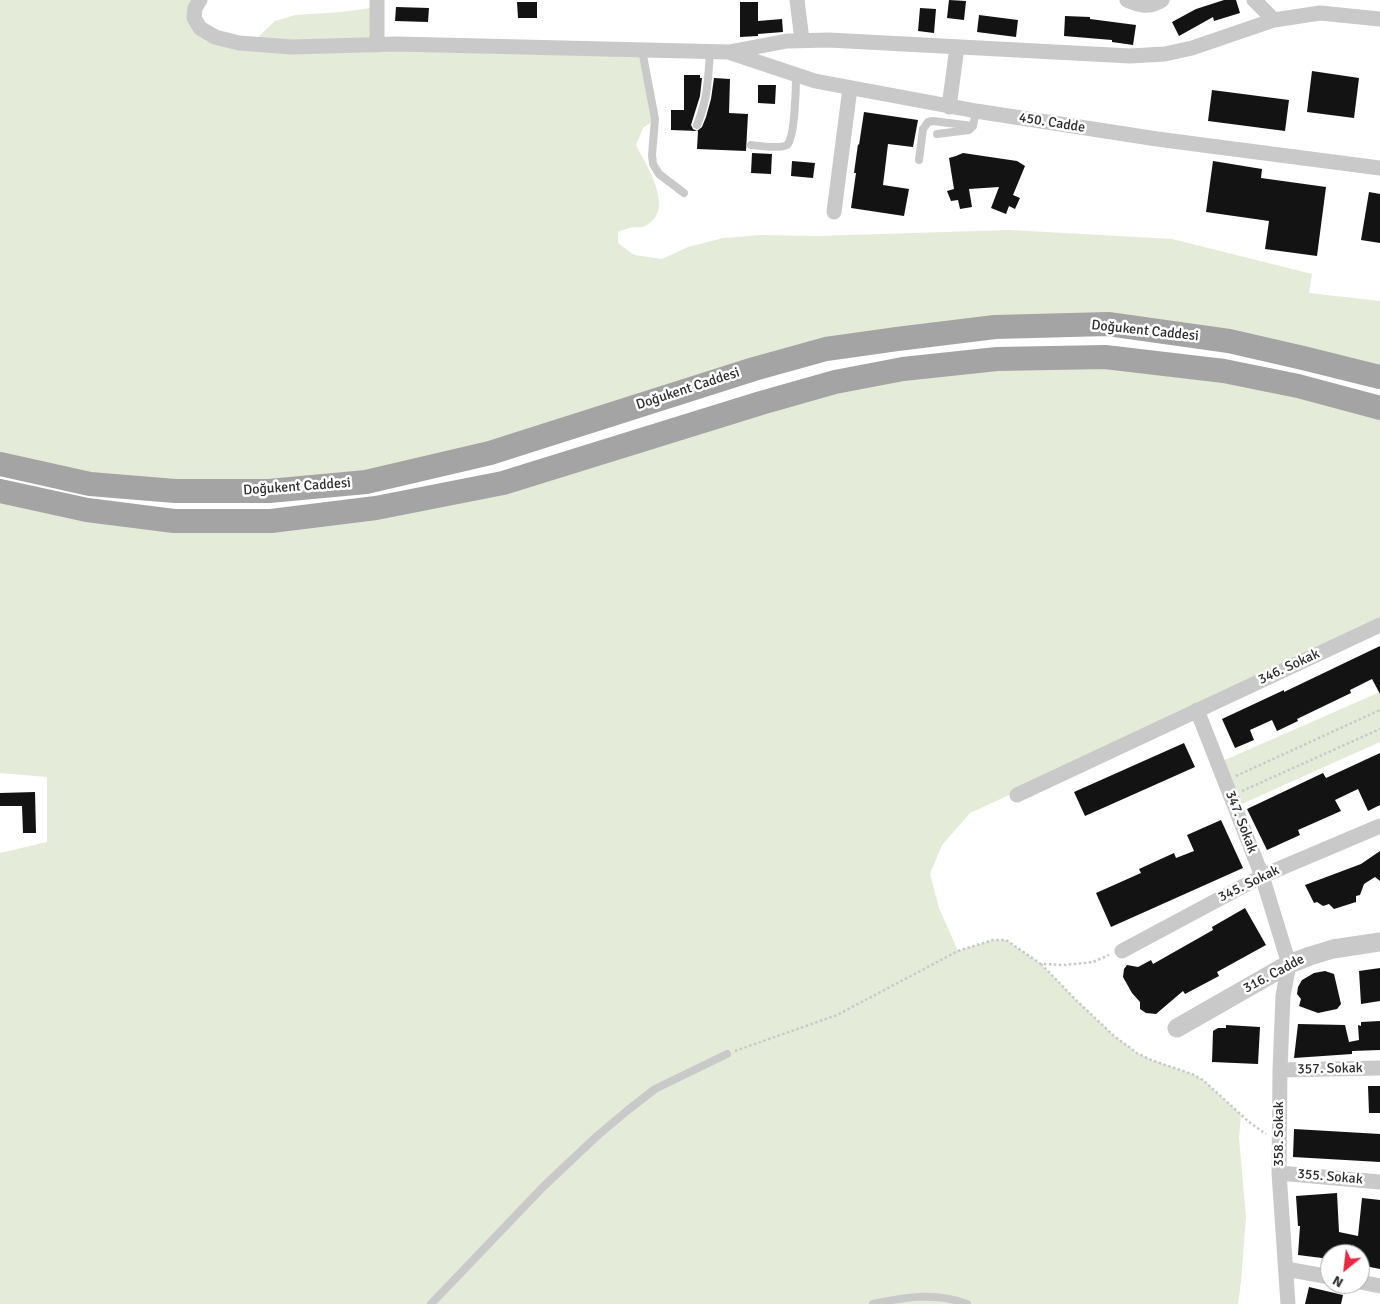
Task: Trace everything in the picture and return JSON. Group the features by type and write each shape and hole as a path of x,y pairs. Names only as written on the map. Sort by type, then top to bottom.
{"main road":[{"name":"Doğukent Caddesi","path":"0,464 90,484 175,491 269,491 366,482 490,453 754,368 826,350 897,338 995,327 1108,324 1229,341 1380,377"},
{"name":"Doğukent Caddesi","path":"0,491 86,510 174,521 271,521 376,508 503,483 835,382 903,369 997,359 1105,357 1224,371 1298,386 1380,408"}],"street":[{"path":"200,0 195,8 194,18 200,28 215,37 239,43 292,48 377,45 729,52 787,41 829,40 1130,56 1192,48 1274,20 1320,13 1380,19"},
{"path":"376,0 377,45"},
{"path":"797,0 802,40"},
{"path":"1127,0 1138,5 1152,6 1162,0"},
{"path":"1254,0 1274,20"},
{"path":"949,106 957,47"},
{"name":"450. Cadde","path":"729,52 815,81 949,106 974,119 1157,139 1380,168"},
{"path":"834,212 850,88"},
{"name":"346. Sokak","path":"1017,795 1380,625"},
{"name":"347. Sokak","path":"1197,710 1262,876 1289,964"},
{"name":"345. Sokak","path":"1122,950 1262,876 1380,826"},
{"name":"316. Cadde","path":"1177,1028 1289,964 1333,949 1380,942"},
{"name":"358. Sokak","path":"1288,1304 1279,1173 1279,1139 1283,996 1289,964"},
{"name":"357. Sokak","path":"1280,1070 1380,1068"},
{"name":"355. Sokak","path":"1279,1173 1380,1182"},
{"path":"1286,1269 1320,1274"}],"lane":[{"path":"642,50 655,119 653,164 659,174 684,193"},
{"path":"697,125 704,108 708,88 710,52"},
{"path":"751,145 781,147 787,144 790,139 793,123 796,75"},
{"path":"937,134 967,130 974,119"},
{"path":"919,160 923,129 928,122 974,119"},
{"path":"431,1304 542,1187 597,1136 656,1089 727,1054"},
{"path":"873,1304 898,1298 926,1296 967,1304"}],"path":[{"path":"1225,780 1380,710"},
{"path":"1231,796 1380,729"},
{"path":"727,1054 837,1015 958,951 993,940 1006,940 1041,964 1114,1036 1137,1053 1203,1080 1249,1122 1266,1134 1279,1139"},
{"path":"1041,964 1064,965 1093,962 1122,950"}],"green space":[{"path":"0,0 200,0 200,28 251,44 275,21 295,15 342,12 377,7 377,45 642,50 655,119 643,128 636,145 652,176 659,199 658,210 654,219 645,226 633,227 618,232 618,243 634,255 662,259 688,247 723,238 762,235 817,236 1010,230 1172,239 1312,274 1309,293 1380,301 1380,377 1108,324 897,339 490,453 269,491 0,464"},
{"path":"1105,357 1380,408 1380,625 970,813 942,845 930,874 939,908 958,951 993,940 1006,940 1041,964 1114,1036 1137,1053 1151,1060 1192,1074 1203,1080 1241,1115 1239,1138 1246,1217 1238,1304 0,1304 0,853 47,842 47,777 0,773 0,491 174,521 376,508 835,382"},
{"path":"1380,692 1380,742 1235,807 1218,763"}],"building":[{"path":"949,0 966,1 964,20 947,18"},
{"path":"1224,0 1236,0 1240,13 1214,21 1213,17 1179,36 1172,22 1196,9"},
{"path":"517,2 537,2 537,18 518,18"},
{"path":"740,2 758,2 758,21 782,19 783,32 740,37"},
{"path":"396,7 429,8 428,22 395,21"},
{"path":"920,8 936,9 934,33 918,31"},
{"path":"979,15 1018,20 1016,37 977,32"},
{"path":"1065,16 1090,17 1090,19 1136,25 1133,45 1112,42 1112,40 1064,36"},
{"path":"1312,71 1359,78 1354,118 1307,112"},
{"path":"684,75 700,75 700,78 702,78 700,96 691,125 697,131 671,130 671,110 684,110"},
{"path":"714,78 730,79 729,113 748,114 746,151 697,149 697,131 702,127 706,117"},
{"path":"758,85 776,85 775,104 758,103"},
{"path":"1212,90 1289,100 1285,131 1208,121"},
{"path":"864,112 918,120 913,147 888,144 883,185 909,189 904,216 851,208 856,173 854,173"},
{"path":"752,153 772,154 771,174 751,173"},
{"path":"963,153 1017,161 1025,166 1013,195 1020,198 1015,209 1009,206 1006,214 991,208 999,187 969,189 972,207 960,209 958,200 951,201 947,191 954,189 949,158"},
{"path":"792,161 815,163 813,178 791,176"},
{"path":"1213,161 1262,169 1261,178 1326,187 1317,256 1265,249 1269,221 1206,212"},
{"path":"1369,192 1380,194 1380,243 1361,240"},
{"path":"1380,646 1380,694 1372,679 1350,690 1351,693 1297,719 1298,721 1277,731 1272,720 1250,730 1254,740 1235,748 1222,719"},
{"path":"1184,743 1195,767 1085,816 1074,792"},
{"path":"1380,753 1380,805 1368,811 1358,789 1335,800 1341,811 1298,830 1300,835 1267,850 1247,809 1323,773 1326,778"},
{"path":"35,792 36,833 23,833 22,806 0,806 0,793"},
{"path":"1221,820 1243,868 1111,927 1096,893 1141,873 1139,869 1174,853 1176,858 1194,851 1187,835"},
{"path":"1380,851 1380,881 1375,877 1364,884 1360,895 1356,896 1356,902 1334,909 1329,904 1323,906 1317,902 1314,903 1305,885 1361,864"},
{"path":"1245,908 1266,945 1217,972 1219,976 1185,994 1183,991 1156,1014 1146,1013 1140,1009 1140,1002 1132,993 1123,977 1124,969 1127,965 1138,967 1151,960 1153,964 1213,930 1212,927"},
{"path":"1380,968 1380,1001 1361,1004 1359,971"},
{"path":"1325,971 1334,974 1341,1004 1337,1009 1318,1013 1299,1006 1301,999 1297,994 1302,980 1314,973"},
{"path":"1380,1021 1380,1050 1352,1051 1352,1054 1294,1058 1298,1024 1345,1025 1349,1042 1359,1040 1358,1025 1361,1026 1361,1022"},
{"path":"1226,1025 1260,1027 1258,1064 1212,1062 1213,1031 1218,1028 1226,1028"},
{"path":"1368,1086 1380,1086 1380,1113 1369,1113"},
{"path":"1294,1129 1380,1134 1380,1162 1293,1157"},
{"path":"1337,1193 1339,1232 1358,1236 1362,1198 1380,1200 1380,1269 1370,1267 1370,1244 1320,1244 1320,1258 1298,1255 1300,1226 1298,1226 1296,1196"},
{"path":"1309,1287 1320,1290 1320,1294 1343,1295 1341,1304 1305,1304"}]}
